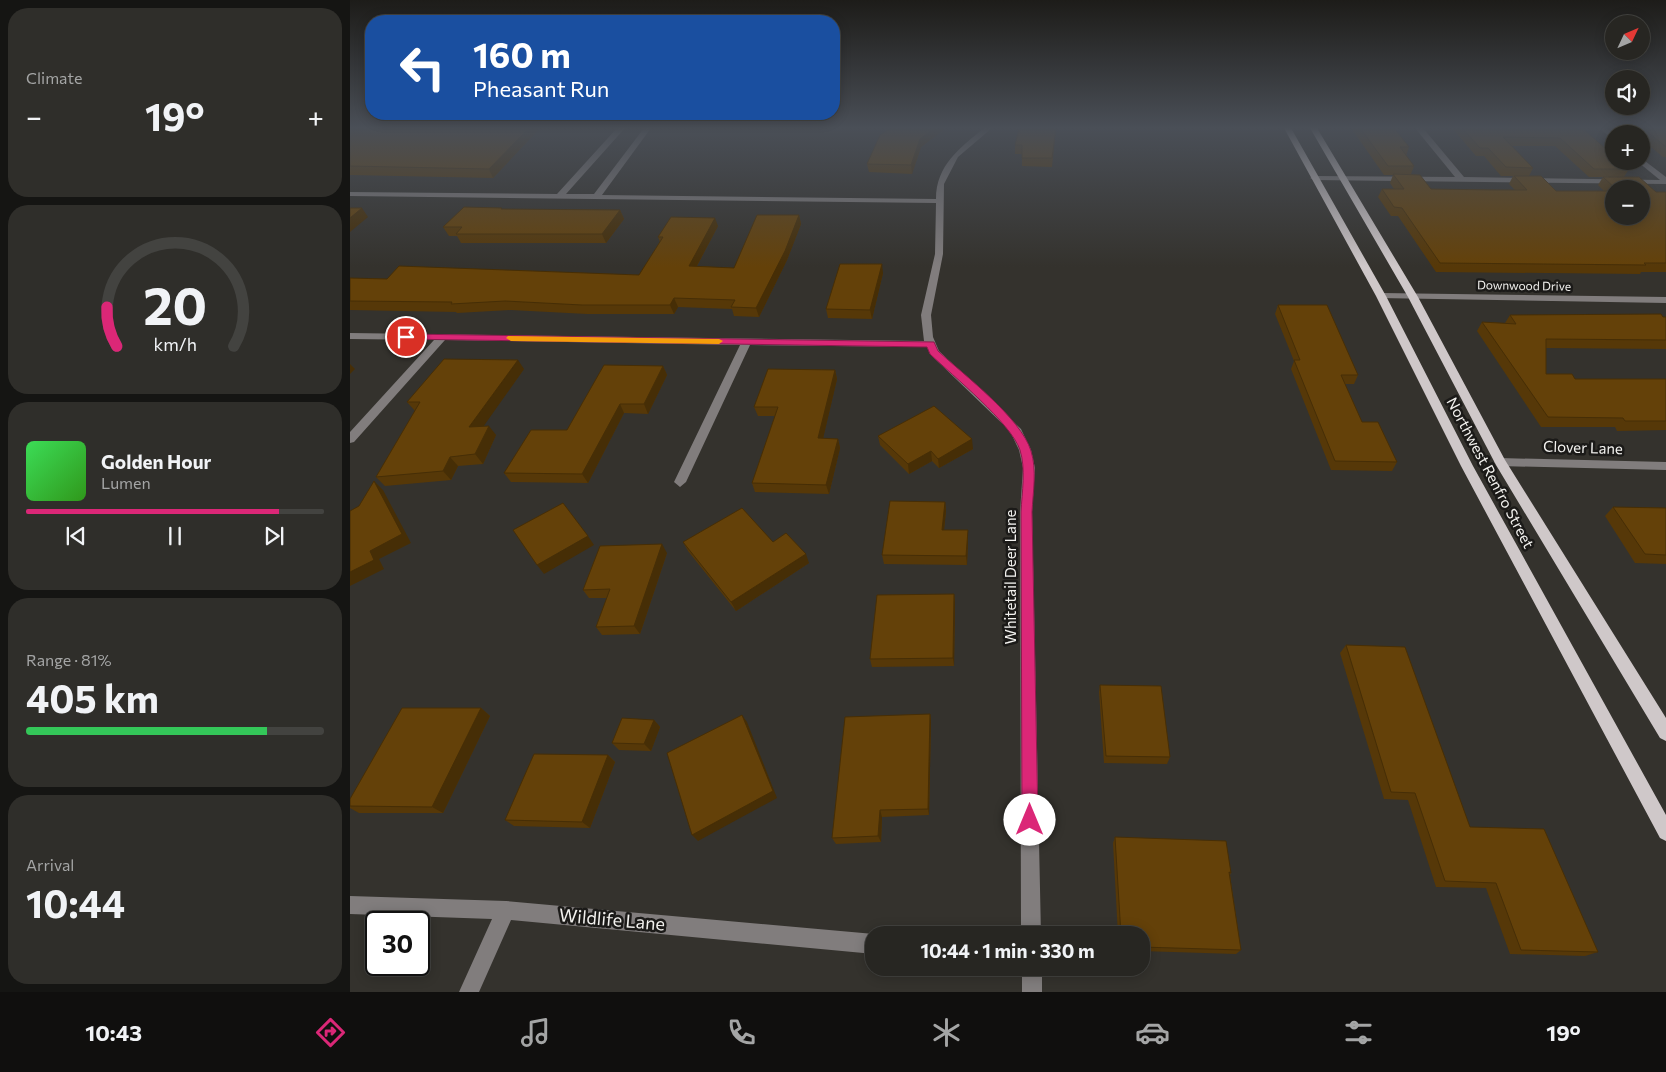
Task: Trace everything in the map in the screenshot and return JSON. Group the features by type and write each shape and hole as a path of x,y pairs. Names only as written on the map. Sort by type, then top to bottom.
{"main road":[{"name":"Northwest Renfro Street","path":"1312,174 1381,296 1467,466 1666,832"},
{"name":"Northwest Renfro Street","path":"1340,174 1413,297 1500,462 1666,733"}],"street":[{"path":"560,196 579,174"},
{"path":"596,197 613,174"},
{"path":"350,336 930,344 926,315 939,254 940,184 944,174"},
{"path":"1457,174 1461,179"},
{"path":"1314,178 1666,182"},
{"path":"350,194 940,201"},
{"name":"Downwood Drive","path":"1381,296 1666,300"},
{"path":"350,439 443,337"},
{"path":"680,482 746,342"},
{"name":"Whitetail Deer Lane","path":"930,344 934,352 1015,429 1026,450 1029,468 1026,512 1031,926"},
{"name":"Clover Lane","path":"1500,462 1666,466"},
{"name":"Wildlife Lane","path":"350,905 506,910 865,943"},
{"path":"469,992 506,910"},
{"path":"1032,976 1032,992"}],"building":[{"path":"1393,174 1420,175 1431,189 1494,190 1527,190 1514,176 1541,176 1556,191 1605,191 1605,225 1650,225 1650,187 1656,192 1666,192 1666,263 1644,263 1646,265 1440,263 1402,208 1394,207 1382,189 1404,189"},
{"path":"1603,177 1639,177 1642,180 1606,180"},
{"path":"464,207 620,210 602,234 456,234 462,227 443,227"},
{"path":"350,208 362,208 350,218"},
{"path":"757,215 799,215 785,251 756,308 731,307 735,300 674,298 670,305 582,305 505,301 451,304 452,302 350,301 350,278 387,279 399,266 639,275 663,237 658,237 671,217 715,218 689,266 734,268"},
{"path":"840,264 882,264 870,310 826,309"},
{"path":"1278,305 1327,305 1358,375 1341,375 1362,422 1378,422 1397,462 1335,461 1294,360 1300,360"},
{"path":"1661,314 1663,317 1666,317 1666,340 1546,339 1546,374 1572,374 1575,379 1666,379 1666,421 1625,421 1623,418 1548,417 1482,322 1516,324 1510,315"},
{"path":"444,359 518,360 469,427 489,426 475,454 450,457 443,471 376,477 420,402 407,402"},
{"path":"604,365 663,366 644,404 620,404 582,474 504,473 531,430 567,430"},
{"path":"768,369 835,370 818,438 838,439 826,485 752,483 778,407 754,407"},
{"path":"934,406 972,439 938,459 931,451 908,464 878,436"},
{"path":"374,481 402,534 370,551 374,560 350,572 350,511 359,506"},
{"path":"890,501 945,502 942,530 968,530 966,556 882,555"},
{"path":"563,503 588,536 537,565 513,530"},
{"path":"1613,507 1666,508 1666,555 1645,554"},
{"path":"742,508 773,542 786,533 806,554 731,602 683,542"},
{"path":"662,544 634,626 596,627 610,589 583,590 600,546"},
{"path":"954,594 953,658 870,659 877,595"},
{"path":"1346,645 1405,647 1470,827 1544,829 1598,952 1521,950 1496,883 1445,881 1415,793 1391,792"},
{"path":"1100,685 1161,686 1170,757 1106,756"},
{"path":"402,708 481,708 432,807 350,806 350,799"},
{"path":"930,714 928,809 880,810 878,836 832,838 845,717"},
{"path":"742,715 773,791 692,835 667,753"},
{"path":"622,718 654,720 644,744 612,743"},
{"path":"534,754 608,755 582,822 505,820"},
{"path":"1115,837 1226,841 1241,950 1150,947 1150,926 1120,926"}],"slow traffic":[{"path":"511,338 719,341"}],"route":[{"path":"406,337 930,344 934,352 972,390 1015,429 1026,450 1029,468 1026,512 1030,820"}]}
